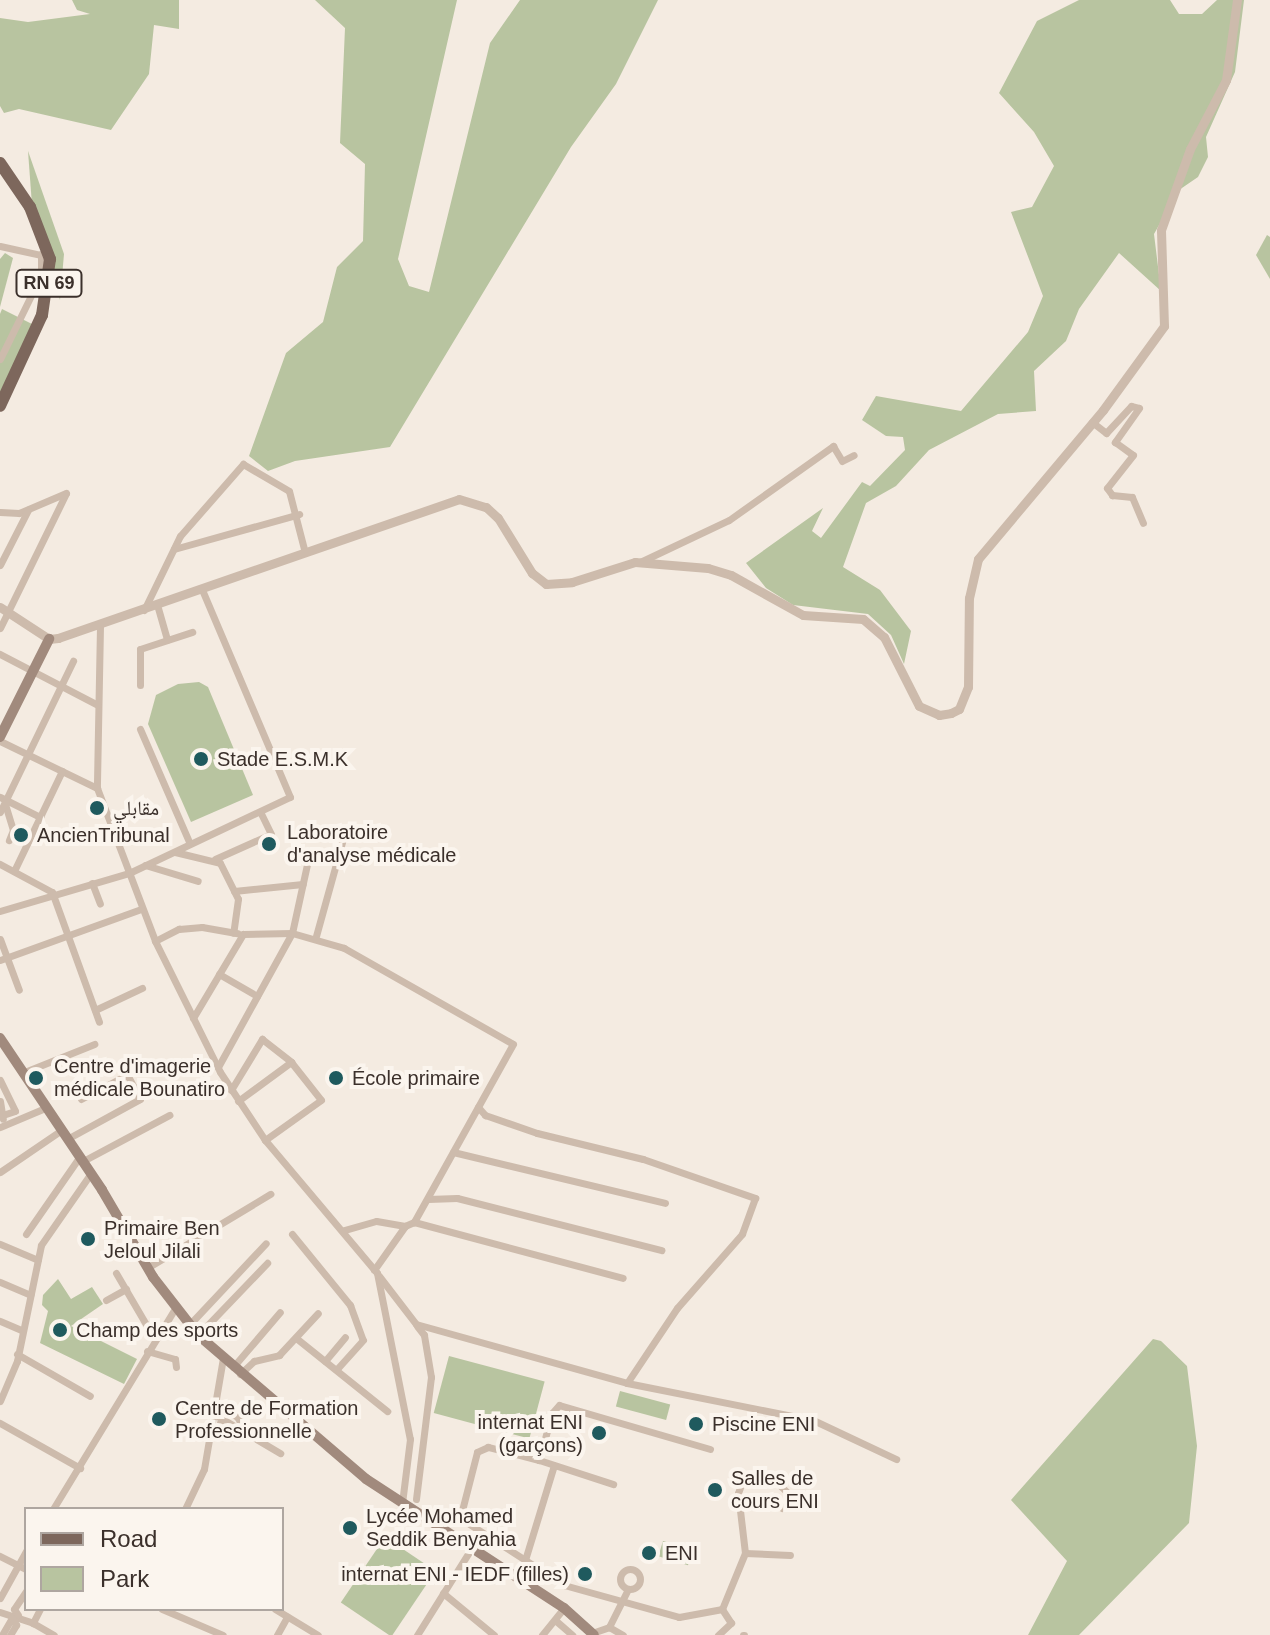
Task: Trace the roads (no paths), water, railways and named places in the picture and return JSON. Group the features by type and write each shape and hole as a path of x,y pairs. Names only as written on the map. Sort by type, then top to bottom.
{"main road":[{"name":"RN 69","path":"0,163 30,207 46,257 42,315 0,406"},
{"path":"0,739 49,639"},
{"path":"0,1038 91,1173 147,1268 198,1335 236,1371 402,1505 564,1608 593,1634"}],"street":[{"path":"640,562 719,569 803,615 863,619 884,637 919,706 939,715 959,709 968,687 969,598 978,559 1092,422 1164,326 1161,230 1190,149 1226,80 1237,0"},
{"path":"0,246 46,257 41,275 0,359"},
{"path":"1092,422 1106,433 1131,406 1139,408 1115,442 1133,455 1107,488 1112,495 1132,497 1143,523"},
{"path":"4,610 49,639 158,608 459,499 486,507 498,518 532,573 546,584 558,586 640,562 729,520 833,446 842,461 854,455"},
{"path":"143,612 174,549 198,513 243,464 289,491 299,514 305,553"},
{"path":"0,512 28,510 66,493 4,610 0,628"},
{"path":"0,565 28,510"},
{"path":"174,549 299,514"},
{"path":"0,911 52,892 129,873 290,797 202,590"},
{"path":"158,608 167,640"},
{"path":"100,626 97,788 155,941 238,1101 265,1140 376,1272 424,1335 431,1377 416,1499"},
{"path":"140,685 140,649 192,632"},
{"path":"0,654 98,705"},
{"path":"0,812 73,661"},
{"path":"140,729 190,844"},
{"path":"0,739 97,788"},
{"path":"14,871 62,771"},
{"path":"4,800 40,817"},
{"path":"4,800 13,830 9,840"},
{"path":"173,852 215,859 271,834 260,811"},
{"path":"316,936 346,828"},
{"path":"215,859 238,899 233,933"},
{"path":"0,864 52,892 99,1022"},
{"path":"218,1067 292,933 307,864"},
{"path":"145,865 198,881"},
{"path":"92,883 100,904"},
{"path":"234,891 303,884"},
{"path":"4,959 141,909"},
{"path":"155,941 179,929 316,936 513,1044 414,1222 405,1226 376,1221 342,1231"},
{"path":"193,1018 243,934"},
{"path":"0,939 4,959 19,990"},
{"path":"219,974 257,996"},
{"path":"95,1010 142,988"},
{"path":"231,1090 262,1039 291,1062 321,1100 265,1140"},
{"path":"22,1073 94,1044"},
{"path":"238,1101 291,1062"},
{"path":"0,1172 64,1135 140,1099 121,1063"},
{"path":"81,1099 127,1075"},
{"path":"0,1080 15,1111 1,1116"},
{"path":"0,1101 2,1126 45,1108"},
{"path":"478,1107 485,1115 537,1133 643,1159 755,1198 742,1234 677,1308 627,1383"},
{"path":"26,1234 81,1159 169,1115"},
{"path":"453,1152 665,1203"},
{"path":"0,1401 17,1354 41,1245 91,1173"},
{"path":"147,1268 270,1194"},
{"path":"428,1199 457,1198 661,1250"},
{"path":"414,1222 623,1278"},
{"path":"402,1505 410,1439 376,1272 405,1226"},
{"path":"292,1234 350,1305 363,1340 336,1370"},
{"path":"189,1325 266,1243"},
{"path":"0,1244 38,1260"},
{"path":"198,1335 267,1263"},
{"path":"116,1273 154,1338"},
{"path":"0,1282 30,1295"},
{"path":"106,1300 126,1289"},
{"path":"54,1507 175,1308"},
{"path":"236,1371 280,1312"},
{"path":"236,1371 254,1361 279,1355 318,1313"},
{"path":"0,1321 21,1330"},
{"path":"416,1324 627,1383 813,1420 896,1459"},
{"path":"325,1361 345,1337"},
{"path":"296,1338 387,1411"},
{"path":"147,1351 175,1359 176,1367"},
{"path":"17,1354 90,1396"},
{"path":"188,1507 204,1469 217,1416 223,1358"},
{"path":"539,1460 552,1413 565,1405 710,1449"},
{"path":"217,1416 280,1453"},
{"path":"0,1423 80,1468"},
{"path":"613,1484 539,1460 480,1448 460,1518 564,1585 679,1617 722,1609"},
{"path":"525,1560 554,1465"},
{"path":"722,1609 745,1553 738,1493 742,1482 763,1473 773,1479 789,1494 789,1504 782,1508"},
{"path":"417,1635 471,1549"},
{"path":"745,1553 790,1555"},
{"path":"0,1598 24,1554"},
{"path":"0,1556 24,1568"},
{"path":"610,1631 628,1589"},
{"path":"443,1593 494,1635"},
{"path":"10,1635 16,1625 14,1609 24,1594"},
{"path":"542,1635 564,1608"},
{"path":"718,1635 731,1623 722,1609"},
{"path":"2,1635 24,1611"},
{"path":"33,1623 39,1611"},
{"path":"167,1611 223,1635"},
{"path":"278,1611 318,1635"},
{"path":"0,1612 33,1623 54,1635"},
{"path":"277,1635 287,1617"},
{"path":"555,1620 572,1635"},
{"path":"481,1635 487,1627"},
{"path":"593,1634 610,1631 623,1635"}],"place":[{"name":"Stade E.S.M.K","path":"201,759"},
{"name":"مقابلي","path":"97,808"},
{"name":"AncienTribunal","path":"21,835"},
{"name":"Laboratoire d'analyse médicale","path":"269,844"},
{"name":"Centre d'imagerie médicale Bounatiro","path":"36,1078"},
{"name":"École primaire","path":"336,1078"},
{"name":"Primaire Ben Jeloul Jilali","path":"88,1239"},
{"name":"Champ des sports","path":"60,1330"},
{"name":"Centre de Formation Professionnelle","path":"159,1419"},
{"name":"Piscine ENI","path":"696,1424"},
{"name":"internat ENI (garçons)","path":"599,1433"},
{"name":"Salles de cours ENI","path":"715,1490"},
{"name":"Lycée Mohamed Seddik Benyahia","path":"350,1528"},
{"name":"ENI","path":"649,1553"},
{"name":"internat ENI - IEDF (filles)","path":"585,1574"}]}
